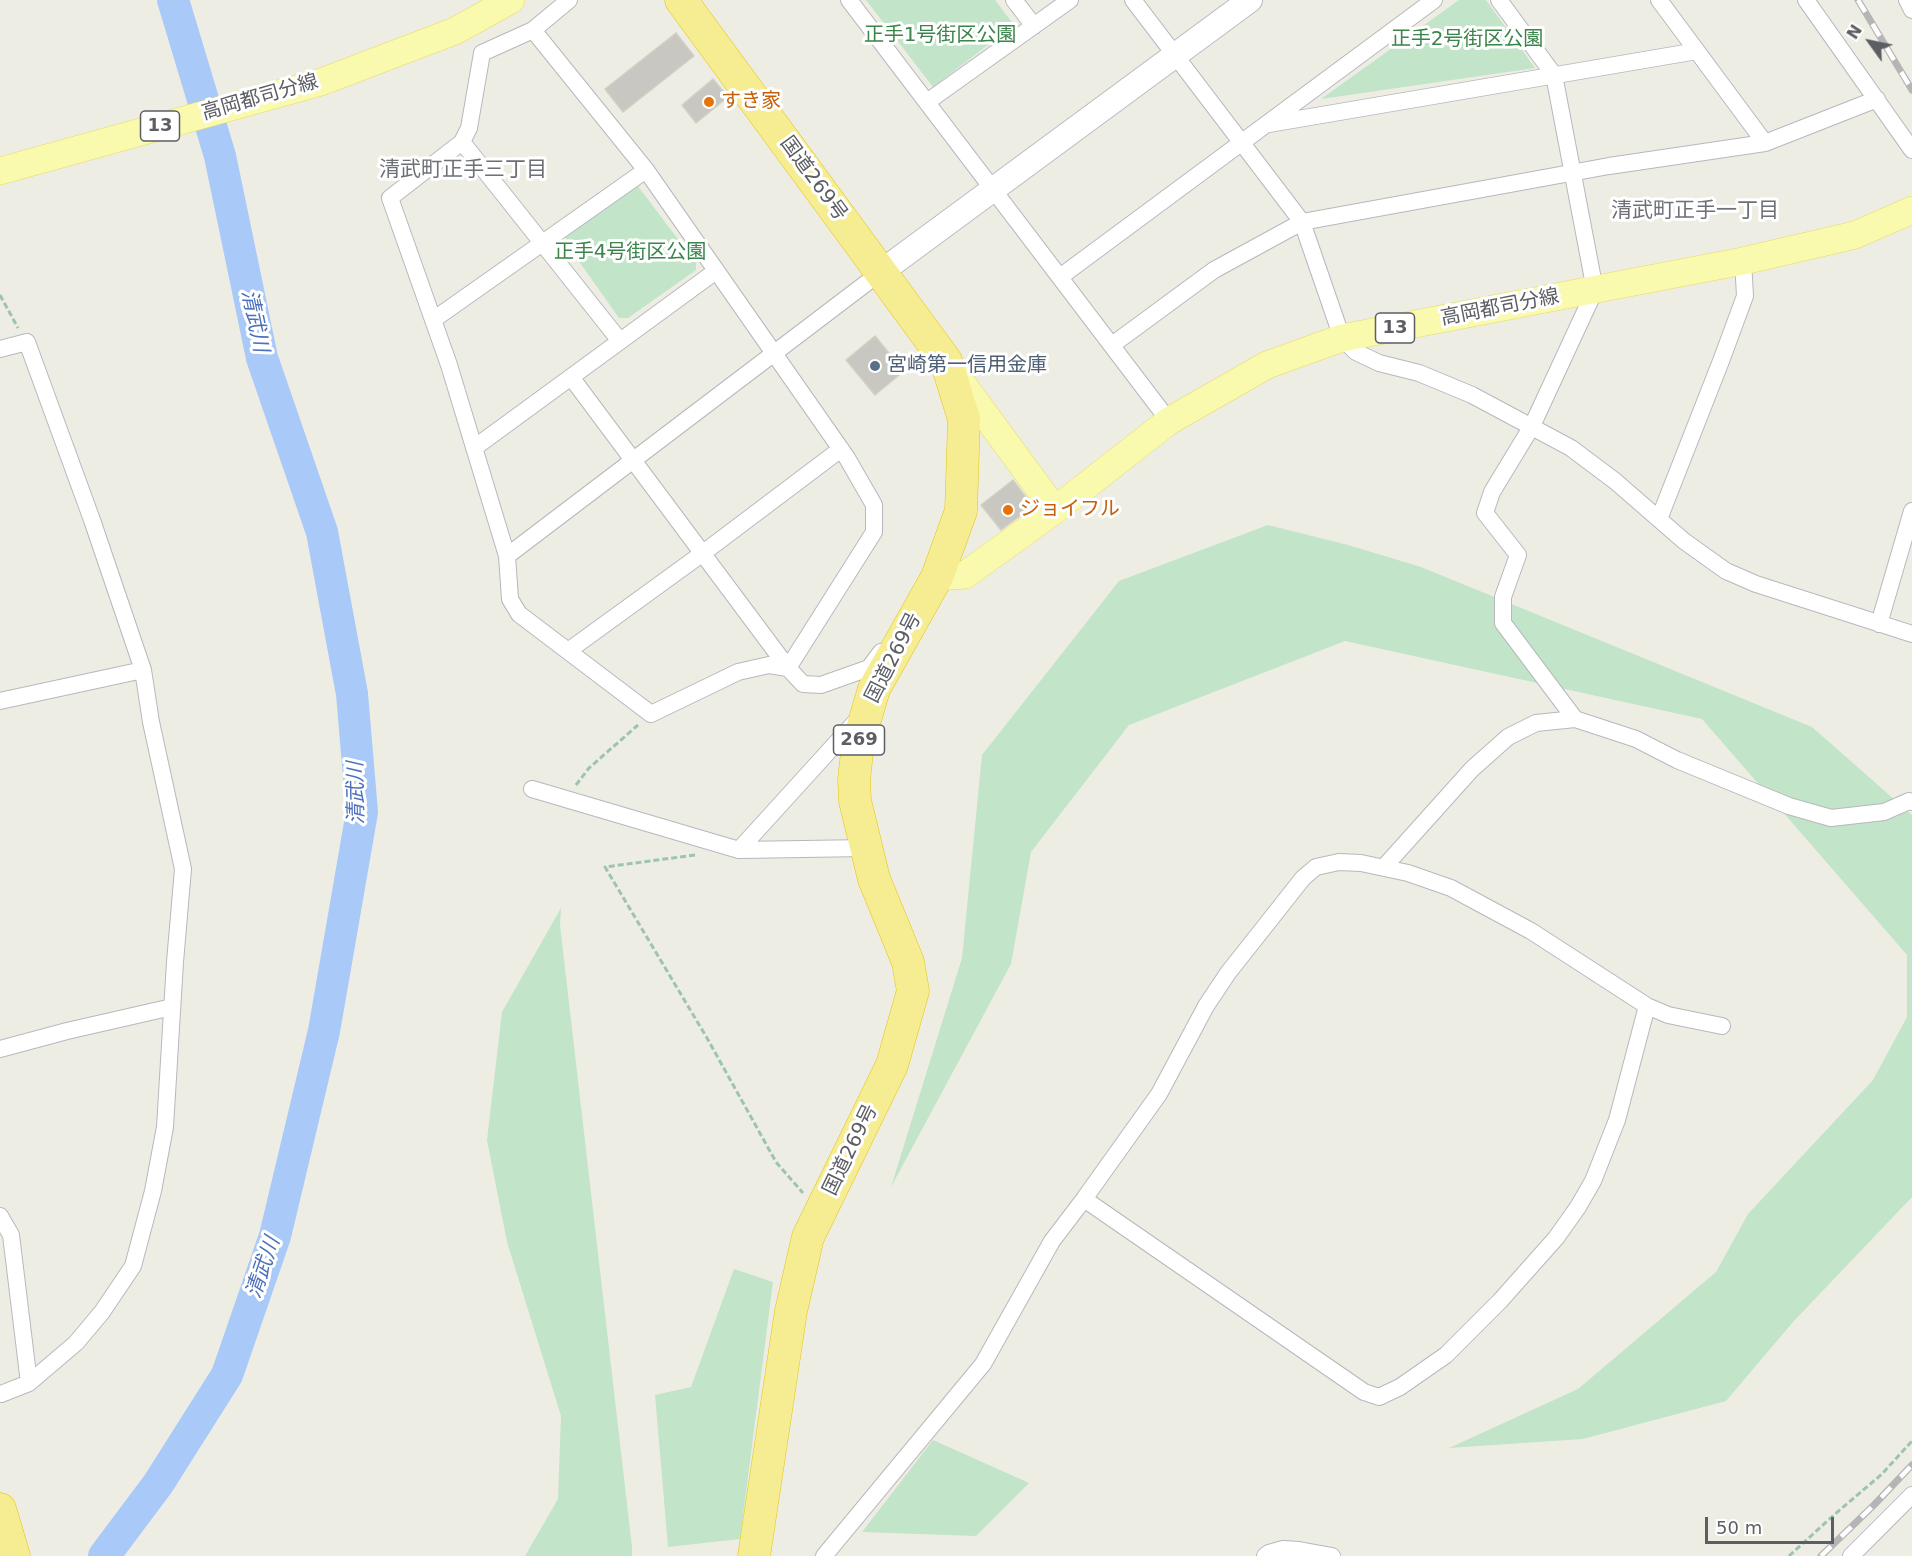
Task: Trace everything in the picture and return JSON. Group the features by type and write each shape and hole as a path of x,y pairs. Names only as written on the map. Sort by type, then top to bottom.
{"highway":[{"name":"国道269号","path":"681,0 946,361 964,419 961,511 937,577 874,689 858,743 854,780 855,801 878,888 908,962 913,991 892,1065 808,1238 791,1311 754,1556"},
{"path":"0,1509 14,1556"}],"main road":[{"name":"高岡都司分線","path":"0,171 321,82 455,31 511,0"},
{"name":"高岡都司分線","path":"937,577 965,575 1055,510 1169,421 1267,365 1342,339 1743,261 1855,235 1912,210"},
{"path":"946,361 1055,510"}],"street":[{"path":"569,0 533,30 482,53 469,128 462,142 390,198 449,365 507,556 510,599 519,614 651,714 738,672 769,665 788,668"},
{"path":"849,0 1169,421"},
{"path":"1014,0 1034,26"},
{"path":"927,102 1070,0"},
{"path":"1133,0 1302,222 1342,339 1356,352 1380,363 1419,373 1472,394 1571,448 1615,481 1684,541 1726,571 1756,584 1912,634"},
{"path":"507,556 882,272 1250,0"},
{"path":"1499,0 1554,75 1595,290 1532,426 1492,492 1485,513 1518,555 1503,597 1503,623 1575,719"},
{"path":"1659,0 1765,143"},
{"path":"1806,0 1912,150"},
{"path":"1907,0 1912,10"},
{"path":"1060,277 1430,1"},
{"path":"533,30 646,170 841,449 874,505 874,532 788,668"},
{"path":"1266,124 1697,51"},
{"path":"1112,345 1214,270 1302,222 1572,173 1765,143 1877,99"},
{"path":"462,142 620,341"},
{"path":"433,320 646,170"},
{"path":"1659,519 1745,296 1743,261"},
{"path":"474,448 716,271"},
{"path":"0,350 27,342 92,520 143,670 183,868 165,1127 156,1180 133,1266 102,1312 76,1343 29,1383 1,1394"},
{"path":"571,377 788,668 803,684 821,685 869,668 937,577"},
{"path":"568,651 703,554 841,449"},
{"path":"1879,624 1909,530 1912,512"},
{"path":"0,701 143,670"},
{"path":"739,850 869,707"},
{"path":"1384,867 1472,770 1508,737 1536,723 1575,719 1635,739 1677,760 1789,806 1831,818 1884,812 1909,801 1912,802"},
{"path":"532,789 739,850 867,848"},
{"path":"824,1556 983,1364 1052,1241 1159,1094 1201,1015 1228,973 1303,878 1316,867 1339,862 1384,867 1450,888 1521,925 1647,1006 1668,1015 1722,1026"},
{"path":"1084,1199 1364,1392 1379,1396 1400,1387 1446,1355 1507,1293 1556,1238 1578,1207 1593,1181 1617,1120 1647,1006"},
{"path":"0,1049 66,1031 172,1007"},
{"path":"0,1216 11,1235 29,1383"},
{"path":"1851,1556 1909,1504"},
{"path":"1265,1556 1283,1549 1332,1556"}],"path":[{"path":"0,295 27,342"},
{"path":"566,799 589,768 651,714"},
{"path":"739,850 605,867 707,1038 776,1162 820,1212"},
{"path":"1788,1556 1882,1474 1912,1441"}],"green space":[{"name":"正手1号街区公園","path":"866,0 995,0 1014,25 933,87"},
{"name":"正手2号街区公園","path":"1459,0 1486,0 1535,68 1321,99"},
{"name":"正手4号街区公園","path":"637,185 696,263 696,270 628,318 619,318 566,243 566,237"},
{"path":"1268,525 1348,545 1421,567 1812,727 1912,815 1912,1197 1793,1322 1726,1401 1583,1439 1449,1448 1578,1389 1716,1272 1748,1214 1873,1080 1907,1017 1907,955 1702,719 1345,641 1129,725 1031,852 1011,964 891,1187 962,958 982,755 1119,581"},
{"path":"561,908 560,925 632,1556 525,1556 558,1499 561,1416 507,1242 487,1140 502,1012"},
{"path":"734,1269 773,1282 740,1539 668,1547 655,1395 691,1387"},
{"path":"933,1440 1029,1483 976,1536 862,1532"}],"building":[{"path":"676,33 694,56 623,112 605,89"},
{"path":"713,79 728,97 696,123 682,105"},
{"name":"宮崎第一信用金庫","path":"875,336 904,371 875,395 846,360"},
{"name":"ジョイフル","path":"1013,480 1032,507 1001,530 981,505"}],"waterway":[{"name":"清武川","path":"104,1556 158,1484 227,1375 275,1236 324,1031 362,812 352,694 322,532 262,358 220,156 173,0"}],"railway":[{"path":"1858,0 1912,90"},
{"path":"1821,1556 1912,1465"}],"place":[{"name":"すき家","path":"709,102"},
{"name":"宮崎第一信用金庫","path":"875,366"},
{"name":"ジョイフル","path":"1008,510"}],"district":[{"name":"清武町正手三丁目","path":"463,171"},
{"name":"清武町正手一丁目","path":"1695,212"}]}
